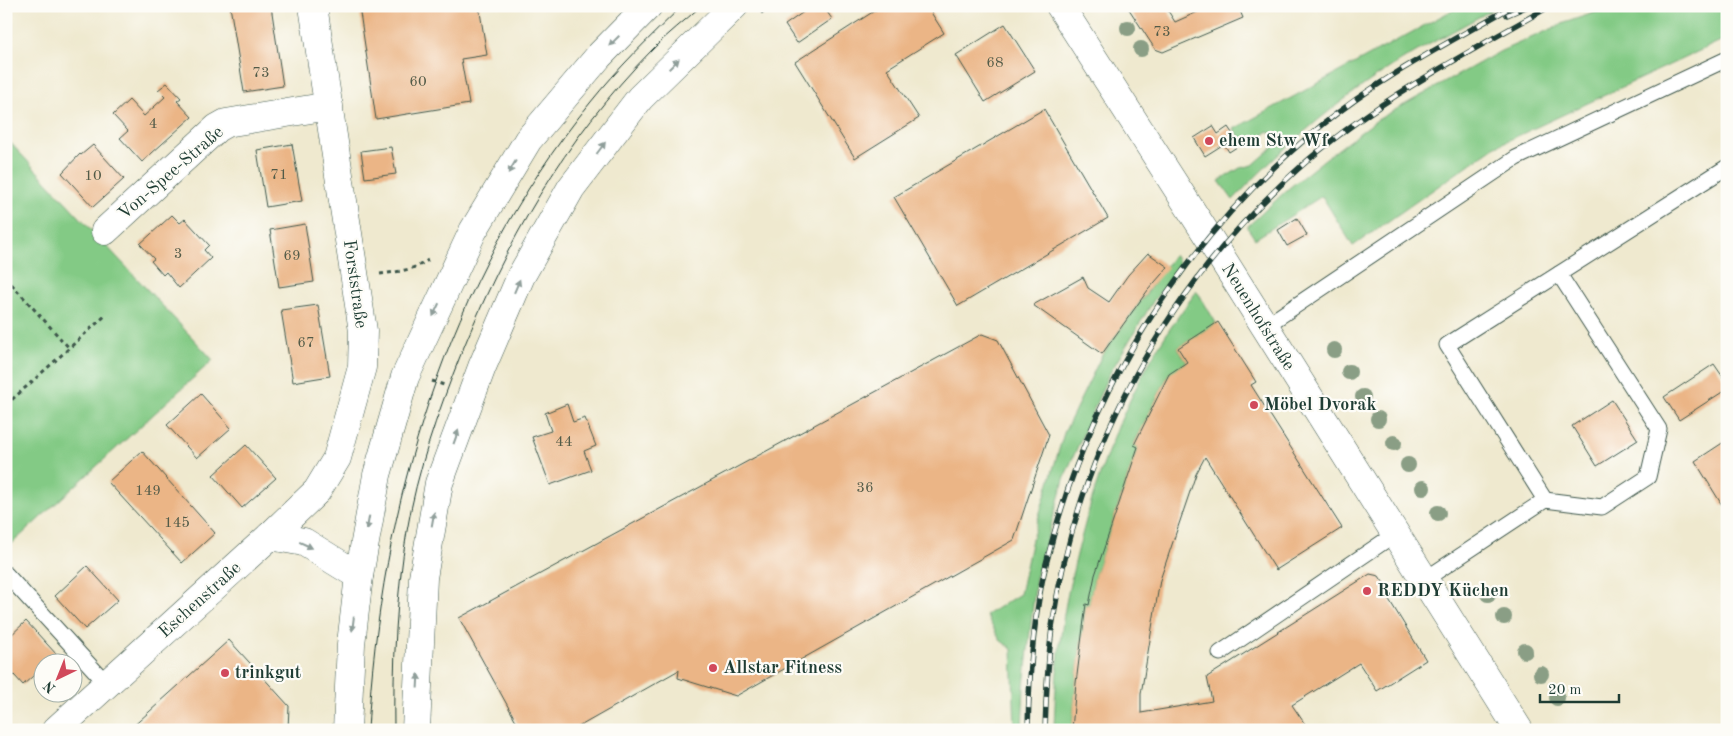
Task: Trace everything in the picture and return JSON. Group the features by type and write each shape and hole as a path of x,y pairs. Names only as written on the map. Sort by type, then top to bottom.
{"street":[{"name":"Forststraße","path":"270,536 317,491 337,458 362,367 362,331 355,278 313,6"},
{"path":"347,730 351,644 359,576 377,475 405,377 472,231 528,140 599,56 648,6"},
{"name":"Neuenhofstraße","path":"1060,6 1519,730"},
{"path":"416,730 423,578 439,483 476,382 521,276 571,188 640,98 745,11"},
{"name":"Von-Spee-Straße","path":"105,231 217,128 226,123 329,106"},
{"path":"270,536 304,542 359,576"},
{"name":"Eschenstraße","path":"56,730 270,536"}],"lane":[{"path":"1264,327 1516,158 1727,59"},
{"path":"1545,500 1447,345 1727,167"},
{"path":"1424,580 1545,500 1602,507 1648,477 1659,429 1559,274"},
{"path":"1220,653 1395,534"},
{"path":"6,574 107,684"}],"path":[{"path":"745,11 769,6"},
{"path":"355,278 399,272 420,266 436,255"},
{"path":"6,278 70,349"},
{"path":"6,405 106,315"},
{"path":"426,378 452,389"}],"green space":[{"path":"1460,6 1499,6 1407,57 1357,90 1301,134 1233,200 1219,181 1240,168 1253,165 1279,142 1269,131 1246,145 1234,129"},
{"path":"1614,6 1727,6 1727,38 1494,147 1353,246 1322,196 1255,239 1247,227 1289,188 1377,120 1501,51 1567,22"},
{"path":"6,138 213,360 6,549"},
{"path":"1174,255 1181,266 1154,300 1108,376 1065,476 1036,578 1024,686 1022,730 1015,730 1012,649 1000,640 986,615 1020,594 1032,539 1064,433 1102,355"},
{"path":"1197,291 1216,323 1178,348 1187,362 1169,374 1134,444 1138,447 1095,575 1089,605 1086,604 1072,730 1054,730 1060,641 1073,570 1091,502 1113,438 1142,377 1158,347"}],"building":[{"path":"230,6 271,6 283,86 244,92"},
{"path":"359,6 479,6 487,55 461,59 469,104 376,119"},
{"path":"812,6 823,6 832,19 797,43 785,25"},
{"path":"882,6 927,6 944,33 887,69 919,118 855,158 795,62"},
{"path":"1127,6 1165,6 1175,22 1211,6 1238,6 1243,18 1163,52 1155,49"},
{"path":"1005,24 1035,71 985,102 956,55"},
{"path":"167,83 181,98 177,101 192,117 142,162 120,138 128,131 113,115 129,100 144,116 165,97 158,90"},
{"path":"1044,109 1108,218 958,306 894,197"},
{"name":"ehem Stw Wf","path":"1213,126 1218,134 1228,127 1240,145 1229,152 1224,144 1205,156 1194,138"},
{"path":"292,144 302,201 266,207 257,150"},
{"path":"93,145 124,179 93,207 62,173 80,154"},
{"path":"391,147 396,174 365,178 361,151"},
{"path":"172,215 180,223 185,219 209,245 204,250 211,258 179,288 166,272 163,275 151,261 154,259 140,244"},
{"path":"1297,218 1307,235 1287,246 1278,230"},
{"path":"305,224 314,282 279,287 270,230"},
{"path":"1148,253 1168,267 1148,290 1102,354 1033,305 1083,277 1088,288 1109,302 1128,275"},
{"path":"318,305 330,376 293,382 281,310"},
{"path":"1218,322 1256,382 1251,385 1342,528 1276,570 1205,457 1196,474 1160,580 1141,694 1141,713 1212,701 1207,677 1370,574 1379,576 1389,591 1385,593 1426,660 1377,691 1359,663 1292,705 1309,730 1072,730 1086,604 1089,605 1095,575 1138,447 1134,445 1169,374 1187,362 1178,348"},
{"path":"982,334 998,340 1049,435 1014,540 736,696 678,678 679,670 573,730 521,730 459,618"},
{"path":"1714,364 1727,383 1727,389 1679,420 1664,397"},
{"path":"201,394 231,428 197,458 167,425"},
{"path":"1612,400 1638,440 1597,466 1572,426"},
{"path":"567,404 573,422 585,418 596,446 584,451 591,470 550,485 532,437 551,431 545,413"},
{"path":"1727,440 1727,502 1722,505 1695,461"},
{"path":"246,445 276,478 242,508 213,475"},
{"path":"142,451 215,533 182,563 108,482"},
{"path":"87,566 118,600 85,629 55,596"},
{"path":"26,621 56,654 32,654 32,677 23,685 6,666 6,640"},
{"name":"trinkgut","path":"229,640 289,706 288,730 129,730"}],"tram line":[{"path":"368,730 375,646 388,562 406,480 430,398 460,320 497,244 540,171 590,103 612,77 682,6"},
{"path":"394,730 394,680 398,605 403,555 411,509 422,465 436,422 477,316 517,234 564,157 620,84 658,44 701,6"}],"railway":[{"path":"1028,730 1029,688 1038,605 1046,564 1064,500 1087,439 1115,379 1148,322 1184,268 1226,218 1271,170 1321,126 1366,92 1513,6"},
{"path":"1507,15 1528,6"},
{"path":"1045,730 1047,678 1052,627 1064,562 1082,498 1106,436 1135,376 1169,319 1207,266 1251,215 1298,169 1327,145 1356,122 1419,81 1550,6"}],"place":[{"name":"ehem Stw Wf","path":"1209,141"},
{"name":"Möbel Dvorak","path":"1254,405"},
{"name":"REDDY Küchen","path":"1367,591"},
{"name":"Allstar Fitness","path":"713,668"},
{"name":"trinkgut","path":"225,673"}]}
